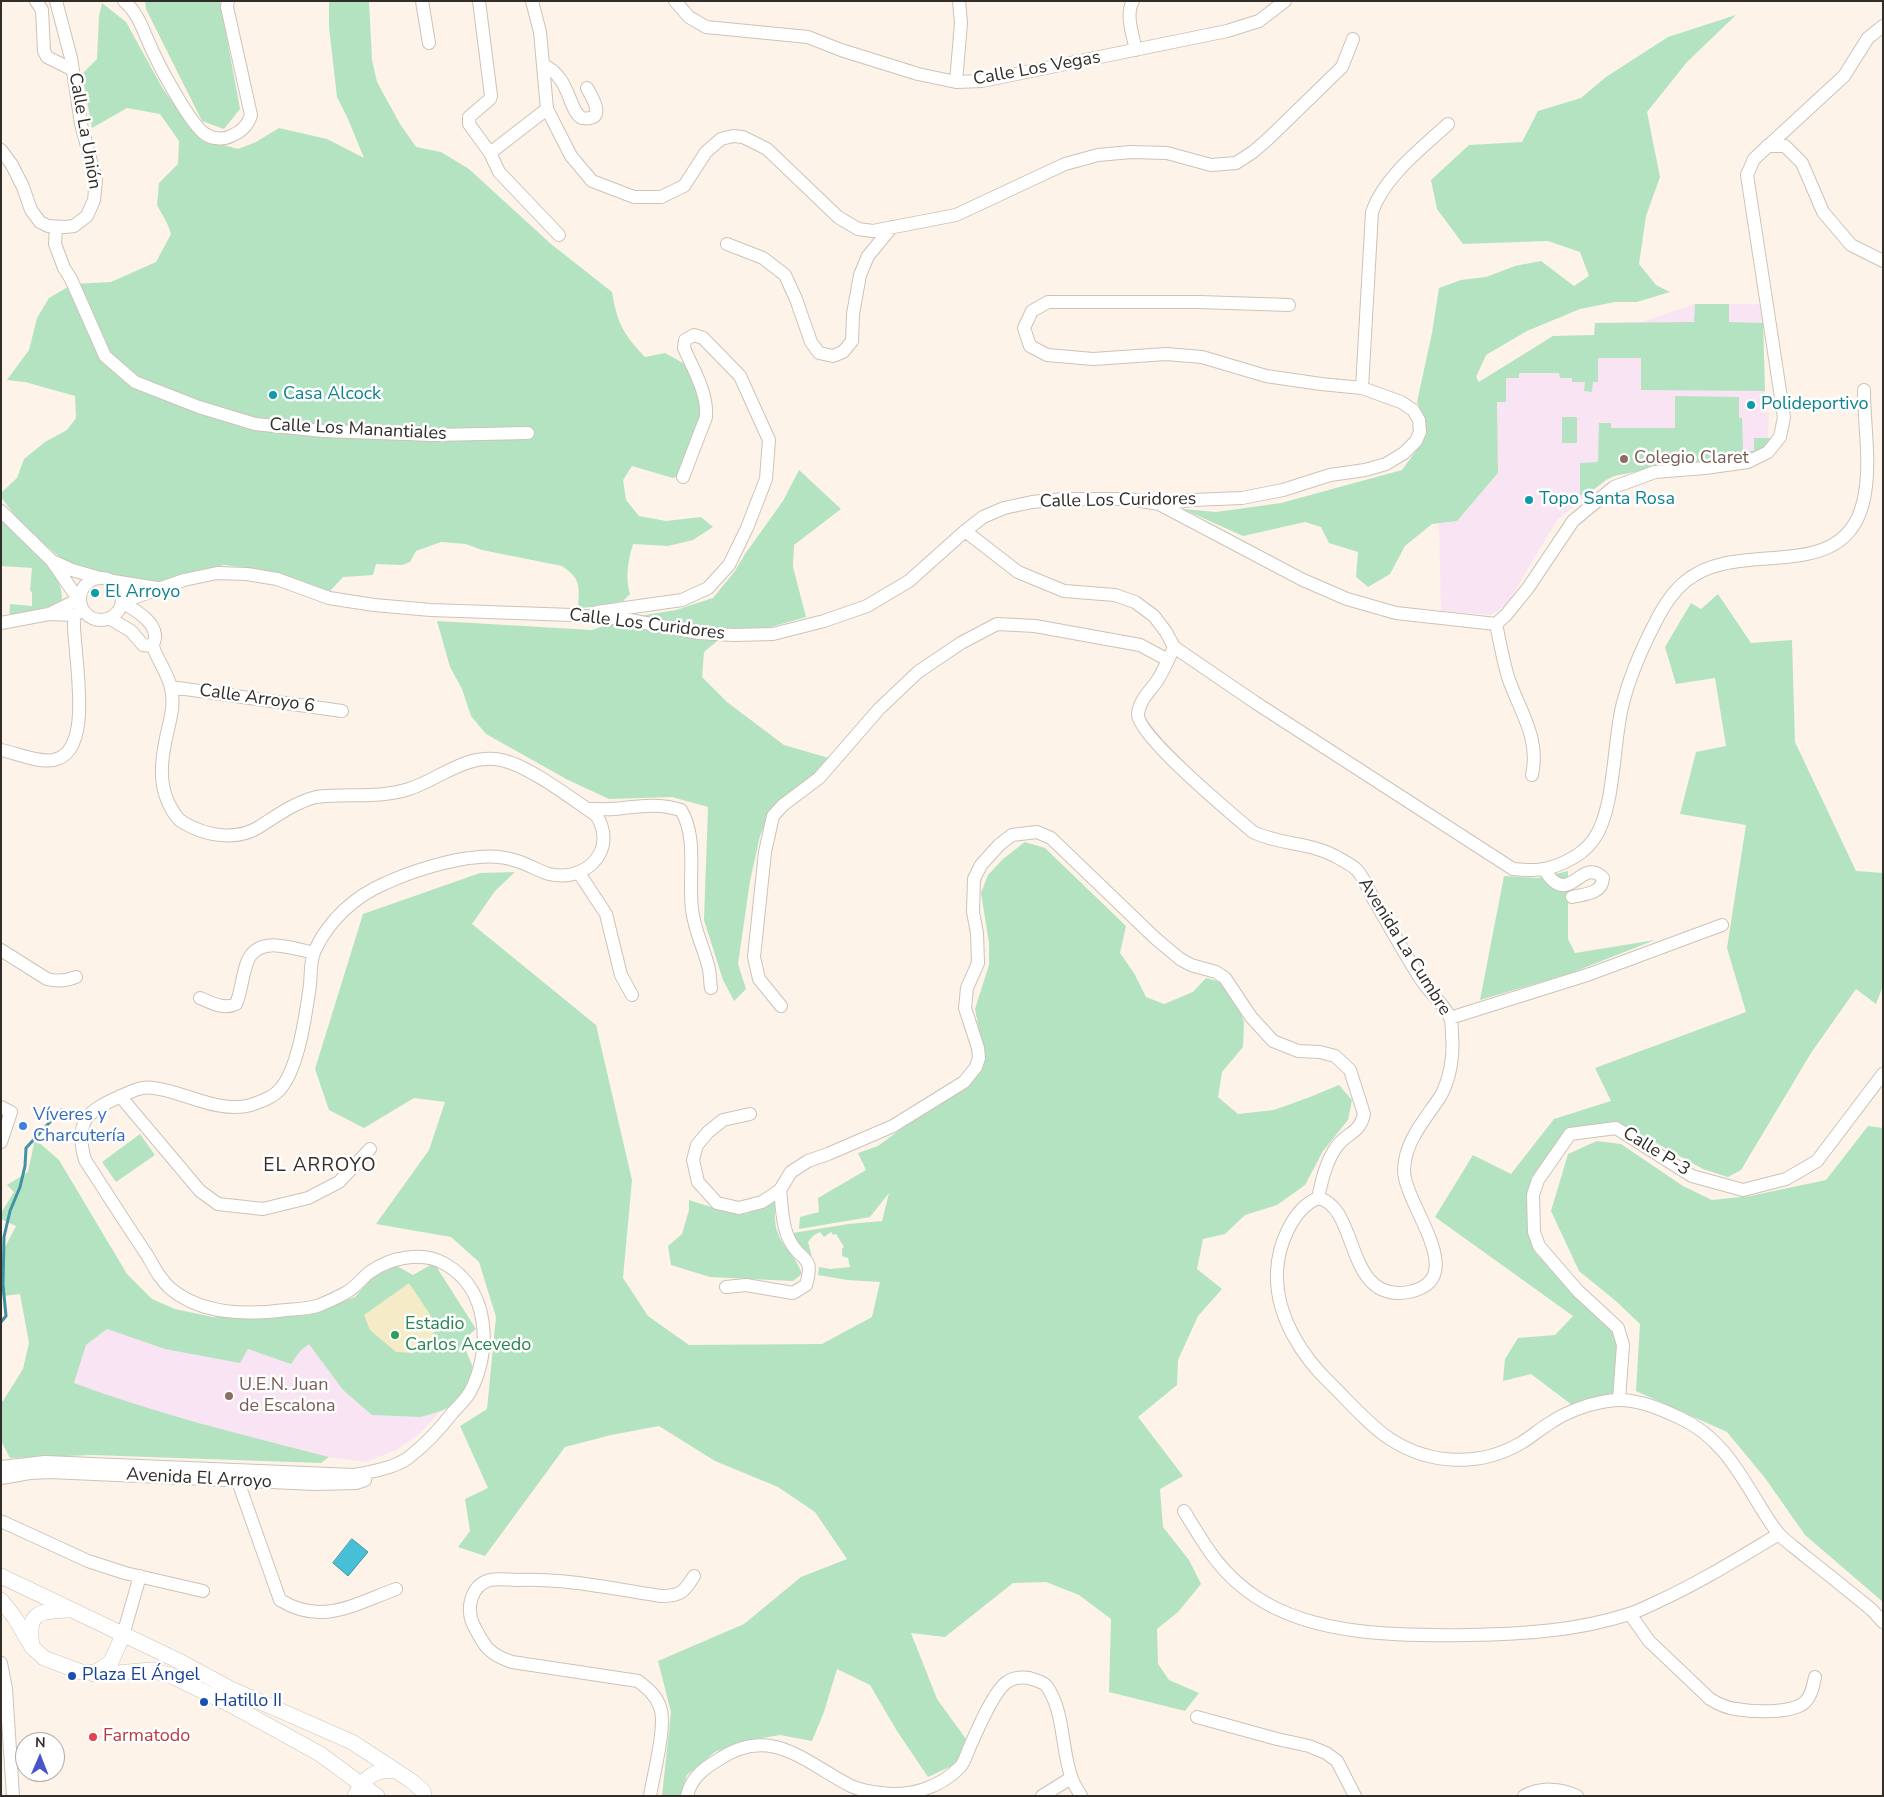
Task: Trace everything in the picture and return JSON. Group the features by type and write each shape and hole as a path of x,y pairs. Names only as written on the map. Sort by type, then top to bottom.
{"street":[{"path":"36,1 42,10 44,51 47,57 73,70"},
{"name":"Calle La Unión","path":"56,1 73,70 81,124 94,168 96,192 91,209 82,221 74,226 56,227"},
{"path":"124,1 134,12 155,56 194,123 204,134 213,138 228,138 238,133 246,126 251,115 227,7 228,1"},
{"path":"422,1 428,43"},
{"path":"478,1 491,90 490,99 469,117 468,121 490,153 499,172 559,235"},
{"path":"532,1 540,32 547,109 571,156 592,181 634,197 661,197 684,186 706,152 721,138 732,136 744,138 767,149 838,217 858,229 873,231 956,215 1065,164 1098,156 1132,152 1167,153 1211,165 1236,163 1268,139 1342,67 1353,39"},
{"name":"Calle Los Vegas","path":"676,1 689,17 706,27 808,37 841,50 918,74 956,82 982,81 1227,32 1259,21 1286,1"},
{"path":"956,82 961,23 959,1"},
{"path":"1133,1 1130,5 1130,21 1136,50"},
{"path":"1159,504 1303,580 1347,599 1396,613 1496,624 1528,588 1573,521 1614,487 1655,472 1748,462 1768,452 1780,437 1784,417 1747,175 1754,159 1804,115 1844,76 1868,38 1883,26"},
{"path":"543,65 558,74 568,90 576,112 582,118 592,118 596,114 596,108 587,88"},
{"path":"490,153 547,109"},
{"path":"1362,388 1372,212 1380,194 1407,160 1448,124"},
{"path":"1767,146 1785,146 1802,163 1823,212 1845,238 1851,245 1883,261"},
{"path":"1,150 18,177 35,217 48,226 56,227"},
{"name":"Calle Los Manantiales","path":"56,227 55,244 64,268 72,279 106,356 134,382 199,407 255,424 323,431 391,434 528,433"},
{"path":"727,244 763,258 785,275 796,299 811,342 819,353 834,356 844,352 852,341 860,275 868,256 892,227"},
{"name":"Calle Los Curidores","path":"122,601 184,580 217,573 247,574 277,580 328,598 351,603 431,610 572,615 624,619 699,634 734,636 773,634 824,621 867,606 908,581 983,517 1004,508 1032,502 1095,497 1129,499 1159,504 1192,500 1242,498 1283,490 1330,475 1365,470 1386,464 1404,453 1416,441 1420,432 1419,420 1413,410 1401,402 1362,388 1266,376 1202,357 1166,354 1093,359 1047,354 1030,346 1024,328 1032,310 1048,302 1198,302 1290,305"},
{"path":"572,615 682,600 708,588 728,565 747,528 766,478 769,440 740,376 703,338 694,335 685,340 684,348 705,398 706,412 683,477"},
{"path":"965,531 1018,572 1064,591 1115,595 1135,602 1154,616 1174,647 1256,703 1513,869 1534,871 1555,866 1582,852 1594,840 1603,821 1622,707 1640,652 1667,600 1687,580 1714,566 1820,552 1846,538 1857,520 1864,503 1866,447 1864,390"},
{"path":"1,511 52,561 74,593 79,605 95,619 109,618 116,614 122,601 121,593 113,581"},
{"path":"52,561 72,570 100,578 160,589"},
{"path":"1,750 43,761 55,760 65,754 73,744 78,728 80,700 73,635 81,591 88,582 100,578"},
{"path":"122,601 149,623 156,634 153,646 172,687 174,709 169,724 161,780 164,794 172,811 181,822 210,834 229,836 245,833 258,828 282,812 314,798 374,796 416,786 463,763 490,759 502,760 530,771 588,809 601,822 603,836 602,847 598,857 592,865 579,873 606,914 621,975 632,996"},
{"path":"1,623 49,614 79,605"},
{"path":"109,618 131,631 143,645 153,646"},
{"path":"781,1006 759,979 754,956 766,852 773,816 783,805 819,778 879,709 918,672 961,643 997,624 1035,626 1140,644 1168,660"},
{"path":"1496,624 1508,679 1534,742 1535,761 1532,775"},
{"name":"Avenida La Cumbre","path":"1174,647 1140,708 1138,715 1140,723 1163,752 1253,832 1279,842 1319,848 1357,870 1422,982 1450,1018 1454,1050 1445,1085 1440,1096 1413,1136 1408,1148 1404,1172 1407,1187 1437,1259 1435,1276 1429,1283 1408,1292 1380,1289 1371,1283 1363,1270 1337,1213 1325,1200 1318,1198"},
{"name":"Calle Arroyo 6","path":"172,687 342,711"},
{"path":"588,809 643,805 669,806 681,810 685,816 690,838 691,907 709,969 711,988"},
{"path":"750,1114 723,1120 708,1132 697,1146 693,1160 698,1182 717,1203 739,1208 762,1202 780,1190 792,1172 808,1161 893,1126 964,1082 976,1067 979,1058 978,1048 964,1008 967,988 978,963 977,933 973,912 974,879 981,866 999,845 1012,835 1037,832 1051,838 1180,960 1216,972 1225,978 1251,1017 1273,1041 1298,1051 1320,1052 1335,1056 1350,1070 1364,1114 1359,1128 1346,1136 1336,1147 1325,1170 1318,1198 1310,1202 1295,1218 1279,1255 1278,1283 1284,1316 1307,1357 1329,1383 1389,1438 1405,1448 1430,1457 1453,1461 1476,1459 1511,1449 1551,1422 1596,1403 1619,1400 1641,1403 1682,1418 1714,1440 1728,1455 1779,1534 1872,1610 1883,1622"},
{"name":"Avenida El Arroyo","path":"1,1467 45,1462 236,1475 315,1484 356,1483 381,1473 392,1465 407,1459 432,1437 469,1393 475,1381 482,1352 483,1322 476,1299 468,1284 457,1272 435,1259 424,1257 398,1259 379,1267 347,1292 311,1307 276,1312 232,1312 196,1305 169,1288 159,1275 85,1160 81,1129 87,1116 99,1106 142,1087 242,1108 265,1100 280,1090 291,1072 300,1038 314,952 326,931 357,899 374,888 416,871 478,857 497,856 550,874 565,875 579,873"},
{"path":"1544,869 1551,881 1559,885 1569,884 1584,874 1591,872 1598,873 1603,878 1603,885 1597,891 1572,897"},
{"path":"1450,1018 1590,974 1722,925"},
{"path":"200,998 221,1006 230,1007 236,1004 250,955 261,947 276,946 314,952"},
{"path":"1,950 47,979 66,981 76,977"},
{"name":"Calle P-3","path":"1619,1400 1623,1345 1618,1328 1578,1291 1538,1246 1534,1232 1533,1195 1538,1180 1570,1134 1616,1128 1692,1176 1743,1190 1786,1179 1817,1161 1883,1074"},
{"path":"120,1096 200,1191 218,1204 263,1209 308,1198 338,1182 370,1149"},
{"path":"1,1106 11,1112 1,1142"},
{"path":"726,1287 746,1285 793,1293 806,1285 810,1270 807,1261 790,1241 785,1226 780,1190"},
{"name":"Avenida El Arroyo","path":"1,1478 30,1472 236,1475"},
{"path":"236,1475 280,1600 293,1608 308,1613 334,1612 396,1589"},
{"path":"1184,1511 1208,1550 1228,1576 1257,1598 1278,1610 1304,1620 1337,1627 1376,1632 1441,1635 1547,1631 1630,1614 1680,1591 1779,1534"},
{"path":"3,1522 88,1561 124,1573 203,1591"},
{"path":"1,1576 181,1662 231,1689 352,1742 396,1770 425,1794"},
{"path":"94,1674 111,1662 123,1635 140,1576"},
{"path":"650,1796 662,1724 661,1708 653,1692 638,1681 512,1662 496,1657 480,1640 471,1620 469,1608 478,1588 490,1580 545,1579 661,1596 674,1596 685,1590 694,1576"},
{"path":"1,1600 15,1618 32,1647 44,1658 82,1672 94,1674 116,1674 141,1670 163,1673 233,1706 320,1754 340,1767 358,1789 377,1796"},
{"path":"32,1647 30,1626 38,1615 50,1610 72,1610"},
{"path":"1630,1614 1649,1641 1710,1699 1721,1705 1735,1709 1759,1711 1792,1709 1804,1703 1811,1694 1815,1677"},
{"path":"1,1663 6,1689 13,1796"},
{"path":"687,1796 689,1787 700,1772 730,1752 751,1745 772,1745 803,1758 853,1787 881,1794 901,1794 931,1788 944,1781 961,1766 987,1710 1006,1683 1014,1679 1026,1677 1037,1680 1047,1686 1055,1702 1072,1778 1080,1796"},
{"path":"1197,1717 1309,1746 1326,1753 1337,1761 1355,1796"},
{"path":"320,1754 316,1745 317,1738 329,1732"},
{"path":"340,1767 348,1783 351,1796"},
{"path":"358,1789 378,1771 386,1769 396,1770"},
{"path":"1042,1796 1072,1778"},
{"path":"1524,1796 1530,1792 1549,1789 1565,1791 1577,1796"}],"shaded area":[{"name":"Colegio Claret","path":"1695,304 1760,304 1763,323 1765,391 1763,412 1769,413 1768,438 1772,438 1758,458 1649,469 1614,476 1606,480 1557,520 1507,604 1491,615 1441,611 1439,523 1457,521 1498,473 1497,402 1478,382 1553,336 1594,335 1595,323 1642,322"},
{"name":"U.E.N. Juan de Escalona","path":"107,1329 165,1349 248,1349 291,1363 309,1343 343,1390 421,1417 441,1411 418,1435 396,1450 366,1462 329,1457 193,1423 74,1383 86,1345"}],"green space":[{"path":"145,1 220,1 240,109 224,129 202,121 146,9"},
{"path":"329,1 369,1 372,60 377,82 400,124 416,147 441,152 469,169 551,244 612,292 622,328 645,357 665,353 683,363 691,375 702,413 686,473 673,478 632,466 623,480 626,500 639,516 666,521 701,517 713,527 693,540 668,546 633,544 628,569 630,594 623,601 578,610 578,585 573,575 562,566 482,550 466,544 441,542 416,551 410,562 402,565 376,564 373,575 343,577 330,591 258,569 224,565 156,582 125,581 85,571 67,563 19,521 1,497 1,493 17,478 24,459 45,442 67,430 76,418 75,396 25,382 7,380 29,350 37,318 49,298 73,284 111,282 156,262 171,234 157,205 159,183 178,164 179,141 160,114 127,108 92,128 82,74 97,59 99,16 102,3 126,22 163,89 199,138 238,149 256,142 279,128 327,139 364,158 337,97 329,27"},
{"path":"1736,15 1687,62 1647,112 1660,177 1646,216 1639,264 1656,285 1670,292 1637,302 1615,302 1580,309 1527,331 1486,355 1476,377 1479,382 1553,336 1594,335 1595,323 1694,322 1695,304 1729,304 1729,322 1763,323 1765,391 1641,390 1641,358 1598,358 1598,382 1593,382 1592,392 1584,391 1585,382 1572,382 1572,378 1560,378 1559,373 1519,373 1519,378 1506,378 1506,402 1497,402 1498,473 1457,521 1432,524 1405,546 1390,574 1368,587 1356,577 1358,552 1329,543 1321,527 1305,522 1243,536 1183,509 1216,512 1281,503 1402,470 1421,444 1425,420 1417,402 1432,333 1439,288 1461,280 1486,277 1515,266 1541,261 1574,286 1589,276 1580,252 1548,241 1463,244 1437,209 1431,180 1469,145 1522,142 1538,111 1581,98 1606,77 1668,37"},
{"path":"1675,396 1739,397 1739,418 1742,418 1743,451 1754,451 1754,438 1772,438 1758,458 1649,469 1614,476 1584,497 1580,494 1580,463 1598,462 1599,423 1611,423 1611,428 1675,428"},
{"path":"1562,417 1577,417 1577,443 1562,443"},
{"path":"799,470 841,509 794,545 793,567 806,617 757,631 727,633 704,652 702,677 727,702 784,745 839,761 773,806 760,836 750,881 738,964 746,989 734,1001 723,980 704,920 708,807 672,797 609,799 568,780 486,734 471,716 462,689 450,667 437,621 592,630 627,618 676,610 713,598 735,571 783,501"},
{"path":"1,519 49,565 61,587 62,599 58,604 9,617 10,604 32,606 32,592 30,591 32,568 1,566"},
{"path":"1718,594 1751,643 1792,640 1795,742 1856,871 1883,873 1883,986 1876,1004 1856,989 1811,1053 1741,1170 1728,1177 1703,1169 1615,1122 1563,1133 1532,1182 1534,1251 1578,1300 1620,1334 1616,1402 1576,1408 1531,1374 1503,1381 1505,1359 1518,1338 1555,1335 1573,1316 1435,1217 1473,1155 1511,1174 1554,1119 1611,1101 1595,1068 1746,1012 1727,948 1746,825 1680,814 1696,752 1726,746 1715,678 1676,684 1665,647 1691,603 1701,609"},
{"path":"1025,842 1045,848 1126,926 1120,953 1134,973 1146,997 1164,1004 1193,992 1206,978 1221,982 1233,994 1244,1022 1243,1047 1222,1072 1218,1097 1238,1114 1274,1110 1339,1085 1352,1100 1348,1120 1323,1151 1305,1185 1277,1205 1245,1215 1225,1234 1203,1239 1197,1269 1222,1289 1198,1316 1178,1360 1177,1385 1138,1417 1183,1476 1160,1489 1163,1527 1189,1560 1201,1584 1178,1612 1157,1629 1158,1664 1169,1680 1199,1693 1185,1711 1109,1692 1111,1619 1079,1595 1046,1582 1013,1583 945,1637 911,1633 937,1699 966,1739 958,1763 928,1777 897,1731 870,1685 837,1669 824,1712 812,1741 780,1735 744,1741 715,1752 687,1775 680,1796 662,1796 671,1712 658,1661 744,1624 801,1577 847,1559 815,1512 778,1487 715,1461 659,1426 611,1435 565,1447 485,1556 458,1547 470,1531 465,1499 488,1488 460,1426 487,1409 496,1317 479,1262 451,1237 376,1224 429,1150 445,1102 414,1098 364,1128 329,1110 315,1069 363,914 480,873 515,872 495,891 472,924 596,1025 632,1180 623,1278 648,1316 689,1345 822,1344 872,1317 880,1282 847,1280 818,1275 819,1267 830,1269 850,1267 848,1258 842,1256 842,1249 844,1247 836,1234 833,1235 831,1232 824,1237 820,1232 808,1242 812,1257 797,1241 793,1233 848,1224 882,1221 889,1193 870,1217 799,1229 800,1217 819,1212 818,1198 866,1170 858,1153 878,1146 932,1106 984,1055 975,1009 989,965 989,943 981,893 988,875 1003,859"},
{"path":"1568,871 1568,939 1575,953 1655,940 1571,973 1480,1000 1504,876 1538,878"},
{"path":"1868,1126 1883,1128 1883,1602 1805,1535 1765,1478 1727,1432 1636,1391 1640,1324 1617,1302 1579,1271 1551,1211 1568,1154 1597,1141 1621,1144 1683,1186 1712,1200 1750,1196 1826,1180"},
{"path":"140,1134 155,1155 116,1182 102,1162"},
{"path":"35,1139 59,1160 127,1274 152,1299 175,1309 213,1317 309,1315 355,1297 375,1275 397,1266 413,1275 434,1263 476,1329 462,1341 474,1370 458,1403 421,1417 372,1415 343,1390 309,1344 300,1351 291,1364 248,1349 240,1363 165,1349 107,1329 86,1345 74,1383 168,1414 329,1457 321,1463 93,1455 10,1458 1,1441 1,1401 3,1401 23,1369 29,1343 20,1294 3,1296 1,1294 1,1255 16,1226 1,1219 1,1213 14,1192 7,1185 28,1172"},
{"path":"775,1198 775,1219 779,1237 797,1263 802,1274 793,1281 710,1277 671,1265 668,1246 682,1234 689,1210 689,1200 717,1209 746,1214"}],"sand":[{"path":"409,1283 437,1325 428,1348 412,1353 396,1352 370,1330 364,1315"}],"water":[{"path":"352,1539 368,1552 348,1576 333,1563"}],"waterway":[{"path":"1,1322 6,1316 3,1285 4,1237 10,1211 20,1187 25,1166 26,1148 61,1110"}],"place":[{"name":"Casa Alcock","path":"273,395"},
{"name":"Polideportivo","path":"1751,405"},
{"name":"Colegio Claret","path":"1624,459"},
{"name":"Topo Santa Rosa","path":"1529,500"},
{"name":"El Arroyo","path":"95,593"},
{"name":"Víveres y Charcutería","path":"23,1126"},
{"name":"Estadio Carlos Acevedo","path":"395,1335"},
{"name":"U.E.N. Juan de Escalona","path":"229,1396"},
{"name":"Plaza El Ángel","path":"72,1676"},
{"name":"Hatillo II","path":"204,1702"},
{"name":"Farmatodo","path":"93,1737"}],"district":[{"name":"EL ARROYO","path":"320,1166"}]}
